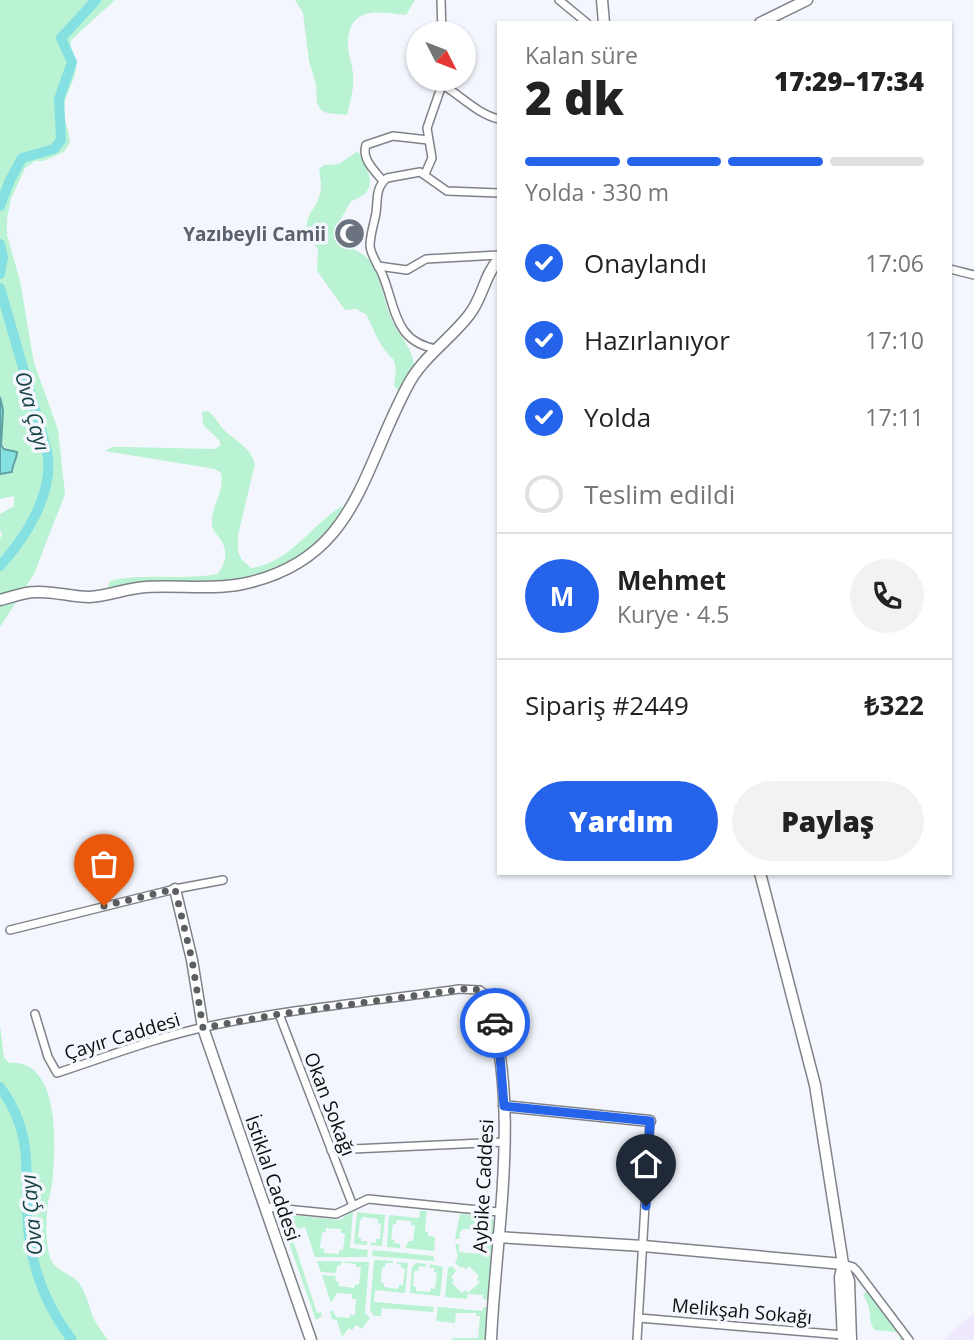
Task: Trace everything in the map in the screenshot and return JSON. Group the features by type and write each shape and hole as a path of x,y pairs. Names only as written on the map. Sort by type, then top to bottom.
{"street":[{"path":"441,0 442,21"},
{"path":"559,0 585,21"},
{"path":"602,0 604,21"},
{"path":"764,21 807,0"},
{"path":"425,174 432,158 428,140 429,120 440,91"},
{"path":"455,91 486,117 497,119"},
{"path":"383,181 369,163 364,152 366,145 393,136 428,140"},
{"path":"437,349 414,341 396,319 370,243 377,196 383,181 391,176 414,172 425,174 447,191 497,193"},
{"path":"378,265 407,270 426,259 497,257"},
{"path":"0,600 34,592 88,597 141,587 240,584 258,580 301,561 329,540 346,518 408,384 419,367 475,307 497,260"},
{"path":"952,270 974,275"},
{"path":"761,875 815,1086 843,1264 840,1277 845,1338"},
{"path":"10,930 175,889 223,880"},
{"name":"İstiklal Caddesi","path":"175,889 192,960 203,1028 311,1340"},
{"name":"Çayır Caddesi","path":"35,1014 48,1057 57,1073 203,1028 279,1014 459,989 480,990 486,995"},
{"name":"Aybike Caddesi","path":"486,995 499,1041 504,1106 491,1340"},
{"name":"Okan Sokağı","path":"279,1014 353,1206"},
{"path":"504,1106 650,1121 637,1340"},
{"path":"331,1150 504,1142"},
{"path":"265,1207 336,1214 368,1199 499,1212"},
{"path":"498,1237 643,1246 843,1264 857,1271 909,1340"},
{"name":"Melikşah Sokağı","path":"639,1318 845,1338"}],"shaded area":[{"path":"974,1313 974,1340 943,1340"}],"green space":[{"path":"0,0 115,0 71,40 70,49 76,71 65,100 64,112 70,142 64,152 43,161 35,161 25,168 11,199 7,219 7,235 20,281 34,363 58,430 65,494 34,574 0,627 0,514 14,506 14,496 0,499 0,474 12,472 11,466 15,460 13,451 1,445 0,440 3,410 0,397"},
{"path":"295,0 415,0 406,15 367,14 353,23 348,44 353,87 347,115 327,113 321,110 317,103 303,13"},
{"path":"358,151 369,173 369,186 360,197 351,201 334,231 341,240 364,255 373,265 392,320 411,352 414,364 399,391 394,386 394,360 381,344 366,314 356,309 345,310 317,271 318,249 306,234 309,217 320,193 319,169 324,165 339,164"},
{"path":"208,411 223,429 246,448 255,464 238,535 238,552 251,568 265,565 289,551 342,506 345,513 313,550 270,573 246,580 111,589 108,586 110,581 123,578 204,576 217,574 222,567 225,551 212,523 221,486 221,473 215,469 105,451 112,447 214,449 220,446 220,441 203,425 202,412"},
{"path":"0,1025 4,1057 9,1063 25,1065 37,1074 46,1087 51,1104 54,1159 46,1227 51,1260 79,1283 95,1320 108,1340 0,1340"},
{"path":"420,1211 427,1211 425,1232 428,1232 428,1236 435,1237 434,1251 405,1248 409,1241 413,1241 415,1226 411,1225 411,1221 397,1220 396,1224 393,1224 391,1239 400,1244 400,1248 387,1247 389,1215 419,1218"},
{"path":"353,1212 350,1248 368,1250 367,1257 315,1257 305,1227 290,1231 317,1313 321,1312 322,1316 316,1320 280,1217 282,1214 340,1220","holes":["326,1228 341,1229 341,1233 345,1234 343,1250 339,1250 339,1254 324,1253 324,1249 320,1248 322,1232 326,1232"]},
{"path":"357,1212 385,1215 382,1246 371,1245 371,1242 376,1243 376,1239 380,1239 381,1224 378,1219 363,1217 358,1237 361,1241 367,1241 367,1245 354,1244"},
{"path":"460,1214 491,1217 494,1220 490,1300 483,1299 483,1295 468,1294 467,1299 445,1297 448,1268 452,1266 456,1271 451,1277 454,1280 452,1283 462,1293 465,1290 468,1293 480,1282 477,1279 479,1276 469,1266 466,1269 461,1268 455,1263 458,1256 455,1244 459,1244 459,1252 481,1254 483,1235 479,1230 463,1229 459,1239 455,1239"},
{"path":"373,1250 433,1256 435,1261 372,1256"},
{"path":"374,1260 393,1261 382,1267 381,1283 384,1283 384,1287 398,1289 399,1285 403,1285 405,1269 397,1262 408,1263 405,1293 375,1290 374,1302 434,1307 433,1312 382,1308 381,1316 374,1316 370,1310"},
{"path":"317,1261 369,1262 365,1313 370,1318 362,1329 356,1325 352,1330 349,1328 342,1337 337,1320 332,1319 330,1311 332,1310 336,1317 350,1318 350,1315 355,1315 356,1299 352,1299 352,1294 337,1293 331,1303 322,1275 336,1276 335,1281 339,1282 339,1286 354,1288 359,1284 361,1267 341,1262 336,1273 321,1272"},
{"path":"416,1263 426,1264 426,1267 419,1266 418,1271 414,1271 413,1286 416,1291 430,1292 431,1288 435,1289 437,1273 434,1268 430,1268 430,1264 443,1267 440,1296 410,1293 412,1267"},
{"path":"868,1290 906,1340 900,1340 897,1332 875,1330 863,1295"},
{"path":"438,1307 482,1311 483,1307 489,1308 486,1340 452,1340 478,1338 480,1316 476,1316 476,1313 456,1313 455,1323 436,1321"}],"water":[{"path":"0,397 3,410 1,445 4,449 17,452 12,472 0,474"}],"waterway":[{"name":"Ova Çayı","path":"0,206 22,158 54,149 61,140 59,99 72,62 61,38 96,0"},
{"name":"Ova Çayı","path":"0,244 3,257 0,274"},
{"name":"Ova Çayı","path":"0,288 47,451 48,467 47,482 36,513 19,542 0,566"},
{"name":"Ova Çayı","path":"0,1087 20,1124 24,1142 27,1216 35,1264 50,1304 72,1340"}],"way so far":[{"path":"104,906 175,889 192,960 203,1028 279,1014 471,988 486,995 495,1023"}],"place":[{"name":"Yazıbeyli Camii","path":"349,234"}],"route":[{"path":"495,1023 504,1106 650,1121 646,1206"}]}
